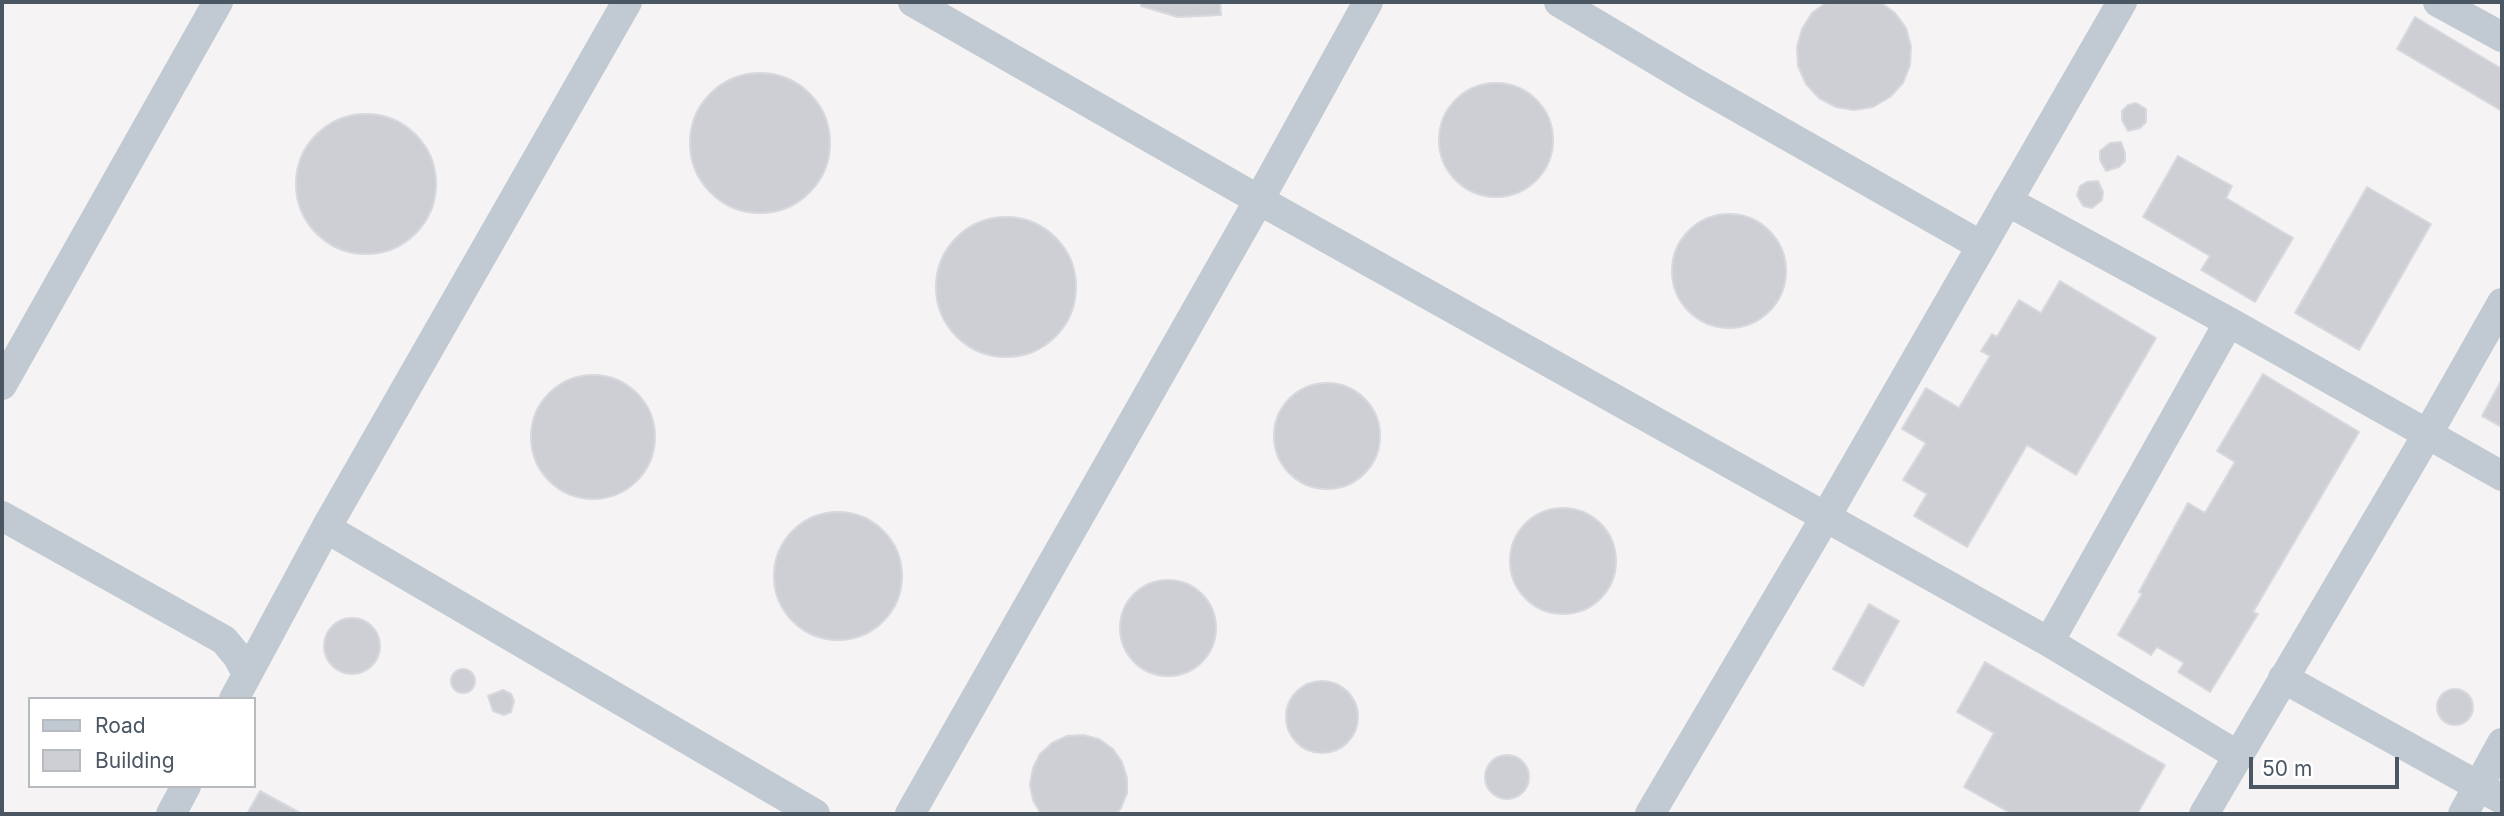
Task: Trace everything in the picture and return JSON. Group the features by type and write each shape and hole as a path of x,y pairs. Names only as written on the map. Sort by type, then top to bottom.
{"lane":[{"path":"2,385 218,2"},
{"path":"240,686 326,528 627,2"},
{"path":"913,2 1259,200 2049,642 2237,755"},
{"path":"910,814 1259,200 1368,2"},
{"path":"1559,2 1980,246"},
{"path":"1650,814 1825,518 2122,2"},
{"path":"2438,2 2502,37"},
{"path":"2007,201 2502,476"},
{"path":"2204,814 2502,303"},
{"path":"2049,642 2229,322"},
{"path":"2,516 224,640 238,657 240,686"},
{"path":"326,528 815,814"},
{"path":"2283,678 2491,792"},
{"path":"2463,814 2491,792 2502,743"},
{"path":"171,814 185,788"}],"building":[{"path":"1141,2 1220,2 1221,15 1178,17 1141,6"},
{"path":"1827,2 1880,2 1895,13 1906,28 1911,46 1910,65 1903,83 1890,97 1873,107 1854,110 1836,107 1819,98 1806,84 1798,66 1797,47 1802,29 1812,13"},
{"path":"2415,17 2502,69 2502,111 2397,49"},
{"path":"760,73 787,79 809,94 824,116 830,143 824,170 809,192 787,207 760,213 733,207 711,192 696,170 690,143 696,116 711,94 733,79"},
{"path":"1496,83 1518,87 1536,100 1549,118 1553,140 1549,162 1536,180 1518,193 1496,197 1474,193 1456,180 1443,162 1439,140 1443,118 1456,100 1474,87"},
{"path":"2136,103 2146,109 2146,122 2140,128 2128,131 2122,120 2122,111 2128,105"},
{"path":"366,114 393,120 415,135 430,157 436,184 430,211 415,233 393,248 366,254 339,248 317,233 302,211 296,184 302,157 317,135 339,120"},
{"path":"2121,142 2125,161 2119,167 2106,171 2100,160 2100,151 2110,143"},
{"path":"2178,156 2232,186 2226,198 2293,238 2255,302 2201,270 2210,256 2143,217"},
{"path":"2098,181 2103,192 2102,200 2092,208 2083,206 2077,195 2080,186"},
{"path":"2367,187 2431,224 2359,350 2295,313"},
{"path":"1729,214 1751,218 1769,231 1782,249 1786,271 1782,293 1769,311 1751,324 1729,328 1707,324 1689,311 1676,293 1672,271 1676,249 1689,231 1707,218"},
{"path":"1006,217 1033,223 1055,238 1070,260 1076,287 1070,314 1055,336 1033,351 1006,357 979,351 957,336 942,314 936,287 942,260 957,238 979,223"},
{"path":"2060,281 2156,338 2076,475 2027,445 1967,547 1914,516 1927,494 1903,480 1926,443 1902,429 1926,388 1959,408 1990,356 1981,351 1992,334 1997,337 2019,300 2041,313"},
{"path":"2263,374 2359,432 2253,612 2258,614 2210,692 2178,672 2184,663 2157,647 2151,655 2118,635 2188,503 2205,513 2235,462 2217,451"},
{"path":"593,375 617,380 637,393 650,413 655,437 650,461 637,481 617,494 593,499 569,494 549,481 536,461 531,437 536,413 549,393 569,380"},
{"path":"2502,379 2502,427 2482,416"},
{"path":"1327,383 1347,387 1365,398 1376,416 1380,436 1376,456 1365,474 1347,485 1327,489 1307,485 1289,474 1278,456 1274,436 1278,416 1289,398 1307,387"},
{"path":"1563,508 1583,512 1601,523 1612,541 1616,561 1612,581 1601,599 1583,610 1563,614 1543,610 1525,599 1514,581 1510,561 1514,541 1525,523 1543,512"},
{"path":"838,512 862,517 883,531 897,552 902,576 897,600 883,621 862,635 838,640 814,635 793,621 779,600 774,576 779,552 793,531 814,517"},
{"path":"1168,580 1186,584 1202,594 1212,610 1216,628 1212,646 1202,662 1186,672 1168,676 1150,672 1134,662 1124,646 1120,628 1124,610 1134,594 1150,584"},
{"path":"1869,604 1899,621 1863,686 1833,669"},
{"path":"352,618 363,620 372,626 378,635 378,657 372,666 363,672 352,674 341,672 332,666 326,657 324,646 326,635 332,626 341,620"},
{"path":"1985,662 2165,765 2137,814 2012,814 1964,787 1994,733 1957,712"},
{"path":"458,669 468,669 475,676 475,686 468,693 458,693 451,686 451,676"},
{"path":"1322,681 1342,687 1352,697 1358,717 1352,737 1342,747 1322,753 1302,747 1292,737 1286,717 1292,697 1302,687"},
{"path":"2455,689 2467,695 2473,707 2467,719 2455,725 2443,719 2437,707 2443,695"},
{"path":"503,690 511,694 514,701 511,712 504,715 493,711 488,696"},
{"path":"1083,735 1099,739 1113,749 1122,762 1127,778 1127,793 1121,808 1116,814 1041,814 1033,800 1030,785 1033,768 1040,754 1052,743 1067,736"},
{"path":"1507,755 1516,756 1523,761 1528,768 1528,786 1523,793 1516,798 1507,799 1498,798 1491,793 1486,786 1485,777 1486,768 1491,761 1498,756"},
{"path":"260,791 302,814 247,814"}]}
